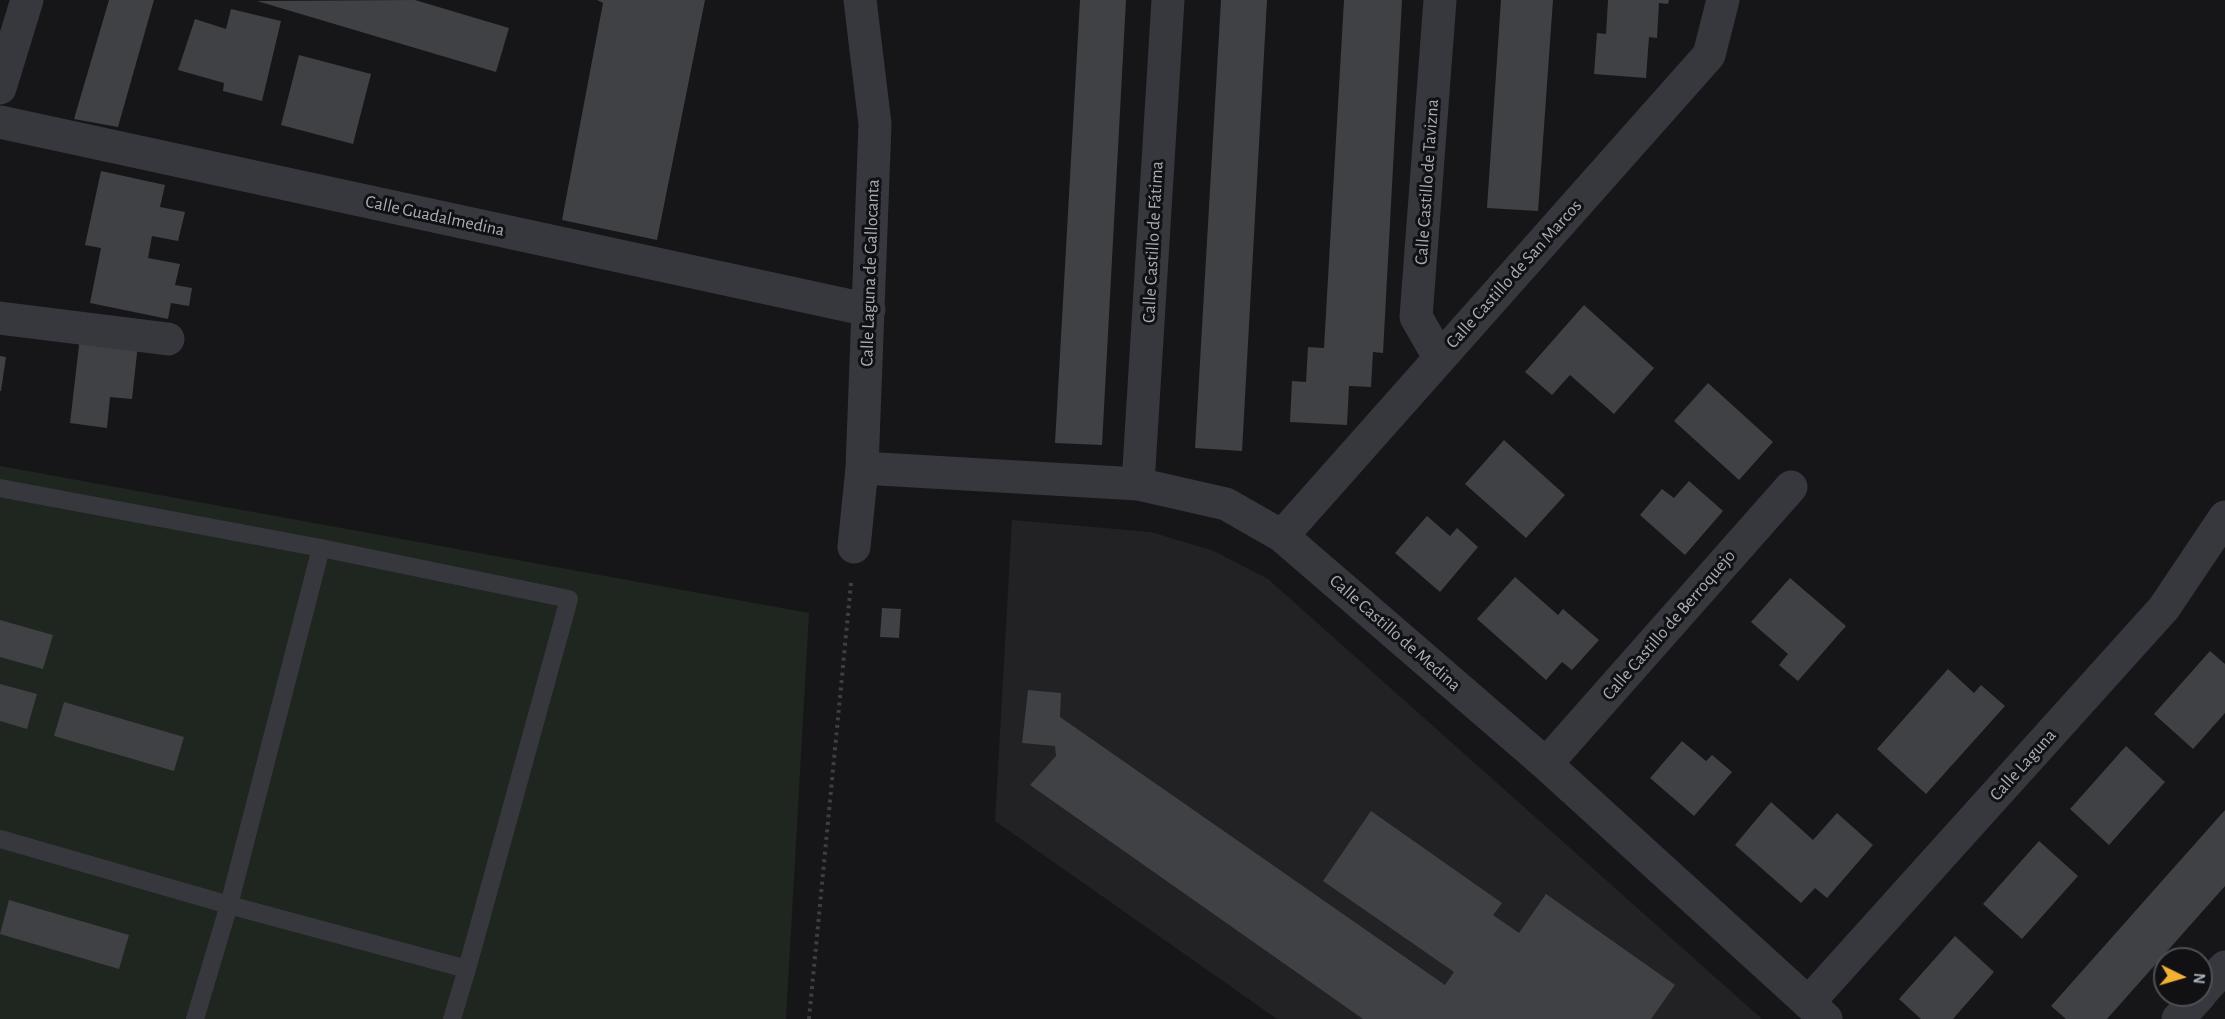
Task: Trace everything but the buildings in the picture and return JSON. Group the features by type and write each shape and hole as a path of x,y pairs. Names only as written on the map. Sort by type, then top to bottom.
{"street":[{"path":"0,88 27,0"},
{"name":"Calle Laguna de Gallocanta","path":"854,547 862,468 875,124 860,0"},
{"name":"Calle Castillo de Fátima","path":"1138,484 1168,0"},
{"name":"Calle Castillo de Tavizna","path":"1439,357 1416,317 1440,0"},
{"name":"Calle Castillo de San Marcos","path":"1282,536 1708,55 1723,0"},
{"name":"Calle Guadalmedina","path":"0,122 869,310"},
{"path":"0,318 168,339"},
{"name":"Calle Castillo de Medina","path":"862,468 1138,484 1226,504 1282,536 1546,764 1817,1011"},
{"name":"Calle Castillo de Berroquejo","path":"1546,764 1791,487"},
{"name":"Calle Laguna","path":"1817,1011 2164,608 2225,517"},
{"path":"2213,980 2225,967"},
{"path":"2178,1019 2189,1007"}],"lane":[{"path":"0,488 321,548 569,599 452,1019"},
{"path":"195,1019 229,905 321,548"},
{"path":"0,838 229,905 467,969"}],"path":[{"path":"809,1019 854,547"}],"shaded area":[{"path":"0,466 809,613 786,1019 0,1019"},
{"path":"1012,520 1151,532 1214,551 1268,579 1762,1019 1277,1019 995,821"}]}
